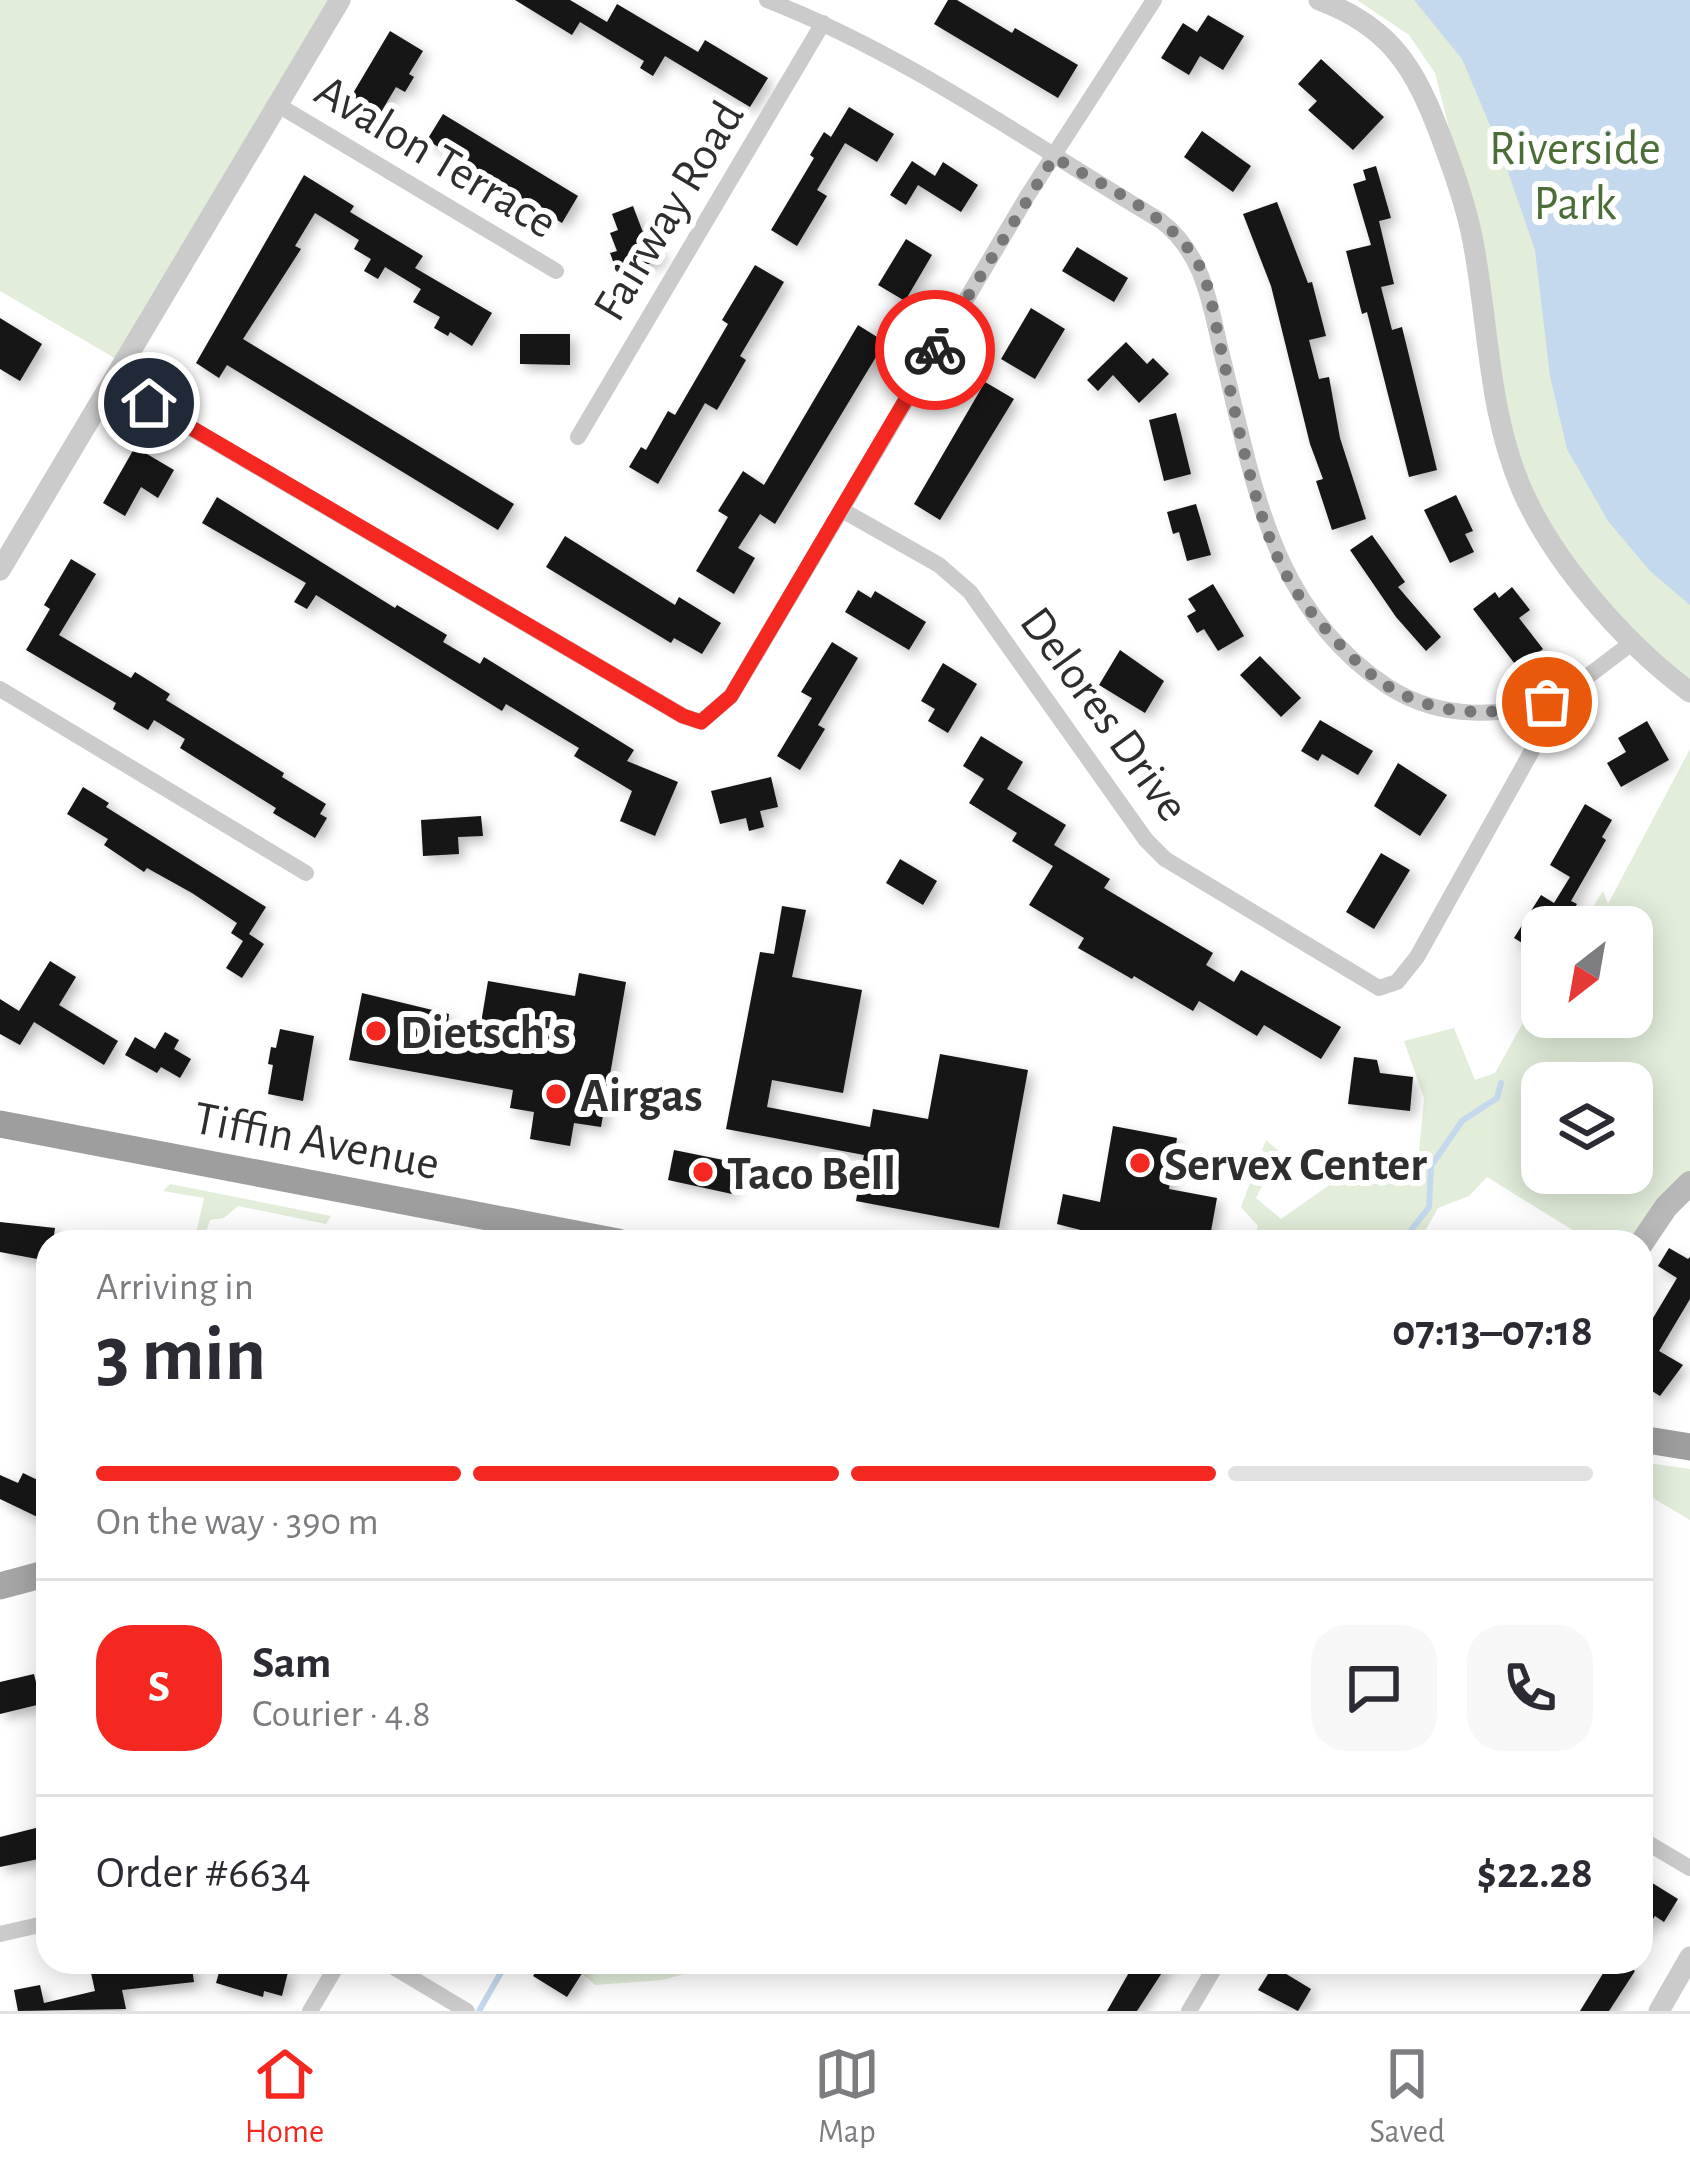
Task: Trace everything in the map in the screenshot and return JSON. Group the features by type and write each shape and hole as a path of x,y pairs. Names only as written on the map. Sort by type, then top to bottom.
{"highway":[{"name":"Tiffin Avenue","path":"0,1124 555,1230"},
{"path":"1653,1441 1690,1447"}],"main road":[{"path":"1650,1230 1690,1183"},
{"path":"0,1586 36,1576"}],"street":[{"path":"0,570 340,0"},
{"path":"766,0 823,23 1161,221 1197,261 1268,532 1291,583 1334,639 1374,677 1436,709 1463,713 1505,710 1563,695 1634,642"},
{"path":"112,382 696,722 709,719 731,696 1054,157 1154,0"},
{"path":"1319,0 1374,28 1415,74 1468,215 1499,421 1521,488 1540,526 1634,642 1690,692"},
{"name":"Fairway Road","path":"578,437 823,23"},
{"name":"Avalon Terrace","path":"278,105 556,271"},
{"name":"Delores Drive","path":"842,510 940,565 970,592 1165,860 1379,988 1397,982 1417,957 1563,695"},
{"path":"0,689 306,873"},
{"path":"1653,1846 1690,1868"},
{"path":"0,1934 36,1926"},
{"path":"1659,2011 1690,1958"},
{"path":"310,2011 332,1974"},
{"path":"405,1974 462,2008"},
{"path":"1189,2011 1211,1974"}],"green space":[{"path":"0,0 340,0 123,363 0,291"},
{"name":"Riverside Park","path":"1357,0 1690,0 1690,692 1633,642 1521,487 1435,73 1409,35"},
{"path":"1690,749 1690,1183 1651,1230 1573,1230 1487,1177 1469,1196 1438,1208 1426,1230 1256,1230 1241,1207 1266,1140 1279,1151 1256,1198 1281,1219 1352,1169 1419,1153 1424,1098 1404,1041 1454,1028 1475,1080 1495,1073 1521,1026 1521,1038 1653,1038 1653,906 1593,906 1603,891 1608,904"},
{"path":"170,1184 331,1216 326,1224 238,1206 224,1218 210,1220 207,1230 197,1230 204,1198 163,1191"},
{"path":"1653,1464 1690,1469 1690,1520 1653,1498"},
{"path":"583,1974 684,1974 663,1980 595,1985"}],"water":[{"name":"Riverside Park","path":"1414,0 1690,0 1690,605 1650,571 1608,521 1567,449 1550,376 1535,250 1462,59"}],"building":[{"path":"515,0 570,0 607,22 617,4 698,52 705,40 768,78 750,107 665,56 653,76 640,68 644,61 580,22 572,35"},
{"path":"948,0 957,0 1012,33 1015,28 1078,65 1058,98 934,24"},
{"path":"1208,15 1244,36 1223,70 1200,56 1189,75 1161,58 1183,23 1197,32"},
{"path":"390,31 423,51 405,92 396,87 378,117 349,100"},
{"path":"1321,59 1384,117 1353,150 1308,110 1317,101 1298,84"},
{"path":"849,107 894,134 877,162 845,143 817,190 827,196 797,246 771,230 824,132 831,137"},
{"path":"443,114 578,196 562,223 427,140"},
{"path":"1202,131 1251,166 1233,192 1184,157"},
{"path":"912,161 935,176 943,162 978,185 961,212 918,185 906,205 890,195"},
{"path":"1376,166 1391,218 1379,221 1394,284 1381,287 1392,330 1402,327 1437,470 1409,477 1367,312 1362,314 1346,251 1371,245 1353,184 1366,180 1363,170"},
{"path":"304,175 354,206 350,212 423,256 415,268 492,313 472,346 450,332 448,336 434,328 440,317 413,302 421,289 385,267 378,279 364,271 371,259 354,249 359,240 315,213 295,246 301,249 243,339 514,504 498,530 227,365 219,378 196,363"},
{"path":"1277,202 1308,283 1312,282 1326,336 1309,340 1319,379 1329,377 1340,438 1366,519 1332,530 1316,481 1323,479 1271,286 1243,214"},
{"path":"633,206 647,243 655,240 662,259 618,275 610,253 617,251 610,233 618,230 612,214"},
{"path":"906,239 932,255 905,301 878,285"},
{"path":"1077,247 1128,278 1114,302 1062,271"},
{"path":"755,265 784,282 740,356 746,360 717,410 705,403 658,484 629,467 641,447 646,450 668,411 675,415 728,324 722,320"},
{"path":"1031,308 1065,329 1035,379 1001,359"},
{"path":"0,318 42,344 20,381 0,369"},
{"path":"858,325 885,342 775,524 760,514 738,548 755,558 734,594 696,571 728,517 718,511 743,471 764,485"},
{"path":"520,334 570,334 570,365 520,364"},
{"path":"1126,342 1147,364 1153,358 1169,374 1139,403 1113,375 1098,391 1087,380"},
{"path":"985,382 1014,399 940,520 914,504"},
{"path":"1176,413 1191,474 1164,481 1149,420"},
{"path":"135,447 174,470 158,498 141,487 125,516 103,503"},
{"path":"1456,495 1473,531 1465,534 1474,552 1450,563 1424,510"},
{"path":"217,497 395,608 447,635 443,642 480,664 484,657 634,750 627,761 678,782 655,836 620,821 632,791 574,756 579,748 506,704 502,711 316,595 307,609 294,602 306,583 202,523"},
{"path":"1196,504 1211,555 1187,561 1167,512"},
{"path":"1372,535 1405,582 1398,587 1441,637 1426,651 1350,550"},
{"path":"565,536 675,605 679,597 721,623 702,654 674,638 671,643 546,567"},
{"path":"71,559 96,574 59,635 131,678 135,672 170,694 166,700 326,804 320,814 327,818 315,838 180,748 185,739 154,720 148,730 113,709 116,703 26,650 50,609 44,605"},
{"path":"1213,584 1244,636 1218,651 1204,629 1197,633 1187,616 1196,611 1188,599"},
{"path":"1512,587 1530,610 1519,618 1543,649 1518,668 1473,609 1495,592 1499,598"},
{"path":"858,590 871,598 875,591 926,622 909,650 845,612"},
{"path":"832,642 858,658 818,725 825,729 800,770 777,756 812,698 801,692"},
{"path":"1120,650 1164,681 1145,713 1099,685"},
{"path":"1260,656 1301,698 1281,717 1240,675"},
{"path":"943,663 977,684 948,733 928,721 935,709 921,701"},
{"path":"1320,720 1373,751 1358,775 1322,754 1318,761 1301,751"},
{"path":"1647,721 1669,760 1621,787 1607,763 1626,752 1618,738"},
{"path":"981,736 1023,762 1007,789 1066,825 1054,845 1110,879 1104,888 1213,953 1206,965 1234,982 1241,970 1341,1027 1321,1059 1264,1025 1257,1036 1199,1001 1193,1011 1132,979 1078,948 1084,938 1029,905 1053,866 1012,841 1017,833 969,803 984,779 963,766"},
{"path":"1398,763 1447,795 1420,836 1374,806"},
{"path":"771,777 778,807 760,811 764,827 749,831 746,818 720,824 711,791"},
{"path":"83,787 109,803 106,807 266,907 249,934 264,944 242,978 226,968 243,941 231,933 237,923 147,868 144,872 104,845 108,839 67,814"},
{"path":"1585,804 1612,820 1602,837 1606,840 1571,901 1576,906 1534,906 1541,895 1554,903 1570,877 1550,865"},
{"path":"481,816 483,836 458,837 459,854 423,856 421,820"},
{"path":"1381,853 1410,870 1374,929 1346,912"},
{"path":"900,859 937,881 923,905 886,883"},
{"path":"782,906 806,910 792,977 862,990 843,1093 772,1080 767,1107 870,1127 873,1109 928,1119 940,1054 1028,1070 999,1228 856,1201 864,1155 726,1129 760,952 774,954"},
{"path":"50,961 76,977 59,1005 118,1041 104,1065 34,1022 20,1045 0,1034 0,999 19,1011"},
{"path":"579,973 626,982 601,1127 574,1123 570,1146 530,1139 534,1112 510,1108 513,1090 349,1060 362,993 449,1014 448,1024 480,1029 488,981 575,996"},
{"path":"280,1029 314,1036 303,1101 268,1094 271,1047 276,1048"},
{"path":"165,1032 179,1040 174,1049 191,1059 180,1078 161,1067 157,1073 125,1055 135,1037 155,1049"},
{"path":"1354,1057 1377,1060 1380,1073 1413,1077 1410,1111 1348,1104"},
{"name":"Servex Center","path":"1113,1126 1177,1138 1169,1189 1217,1198 1211,1230 1081,1230 1057,1224 1063,1194 1100,1202"},
{"name":"Taco Bell","path":"674,1150 738,1163 732,1194 668,1180"},
{"path":"0,1222 55,1228 36,1230 36,1259 0,1252"},
{"path":"1669,1248 1690,1257 1690,1299 1659,1351 1683,1365 1660,1396 1653,1392 1653,1318 1677,1278 1658,1266"},
{"path":"23,1473 36,1479 36,1516 0,1499 0,1475 18,1483"},
{"path":"34,1674 36,1705 0,1714 0,1682"},
{"path":"36,1828 36,1860 0,1867 0,1837"},
{"path":"1653,1883 1678,1899 1664,1922 1653,1919"},
{"path":"91,1974 193,1974 194,1982 122,1990 126,2009 18,2011 14,1990 40,1985 44,2003 95,1991"},
{"path":"219,1974 288,1974 282,1996 264,1991 263,1997 216,1983"},
{"path":"534,1974 582,1974 567,1997"},
{"path":"1128,1974 1161,1974 1137,2011 1107,2011"},
{"path":"1268,1974 1286,1974 1311,1989 1298,2011 1258,1990"},
{"path":"1603,1974 1633,1974 1609,2011 1580,2011"}],"waterway":[{"path":"1411,1230 1429,1207 1431,1166 1462,1121 1497,1098 1501,1083"},
{"path":"479,2011 500,1974"}],"way so far":[{"path":"935,350 1054,157 1161,221 1197,261 1268,532 1277,558 1315,618 1363,669 1398,693 1436,709 1463,713 1547,702"}],"place":[{"name":"Dietsch's","path":"376,1031"},
{"name":"Airgas","path":"556,1094"},
{"name":"Servex Center","path":"1140,1163"},
{"name":"Taco Bell","path":"703,1172"}],"route":[{"path":"149,403 683,716 701,722 731,696 935,350"}]}
